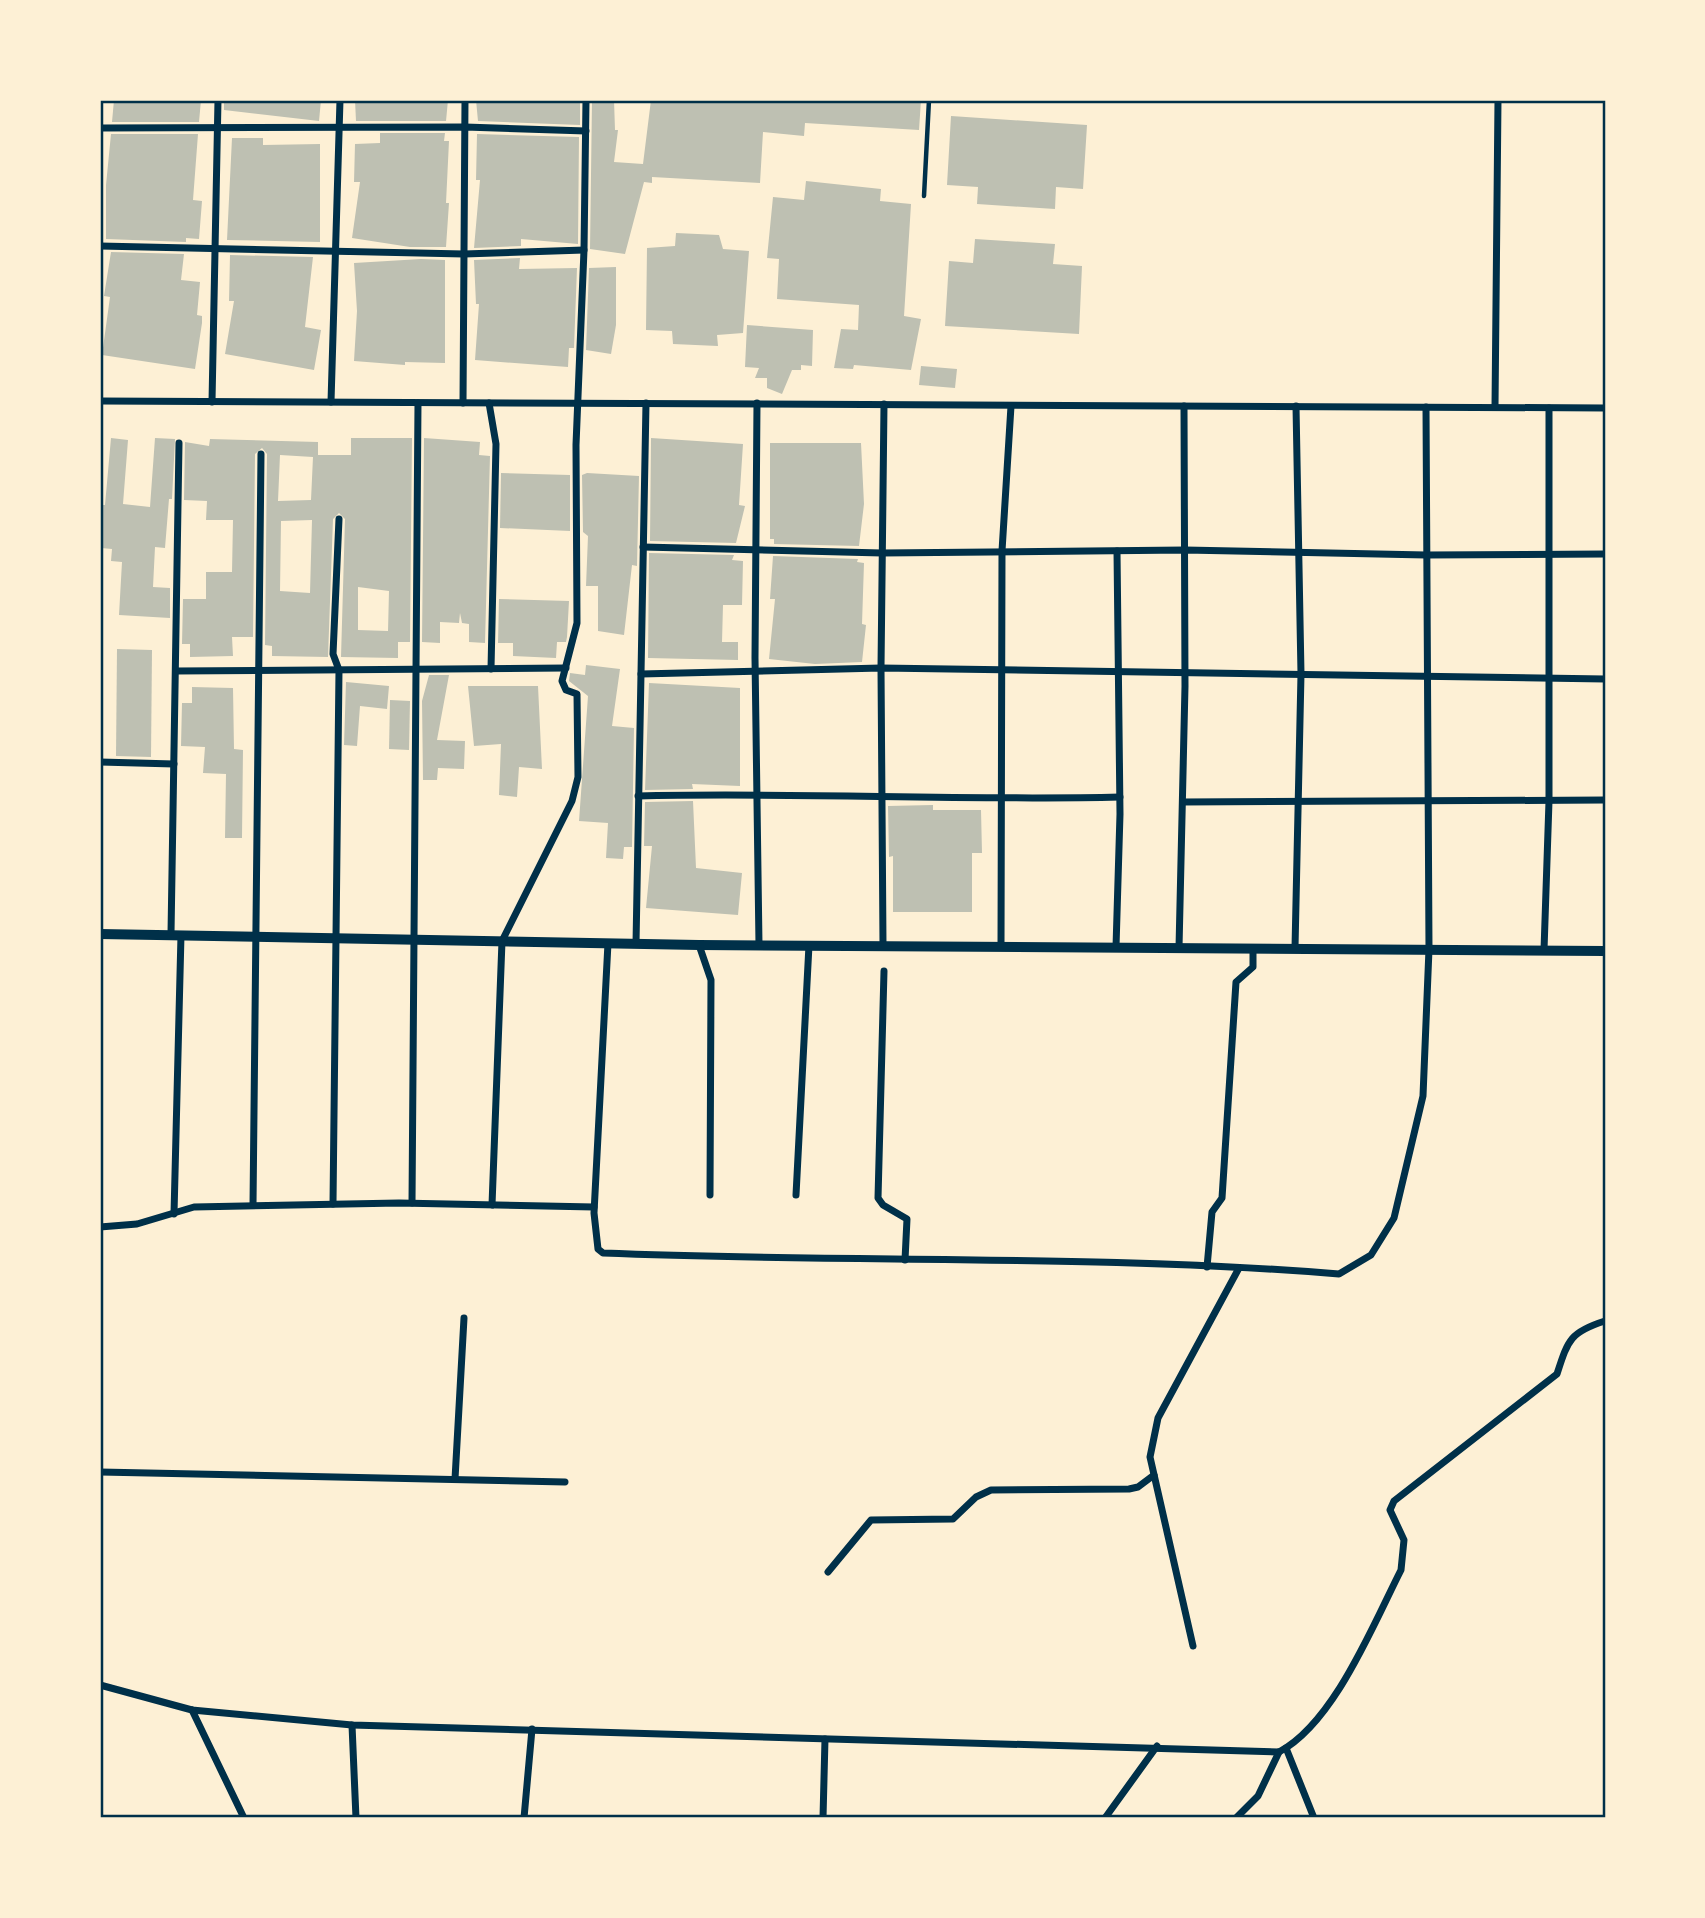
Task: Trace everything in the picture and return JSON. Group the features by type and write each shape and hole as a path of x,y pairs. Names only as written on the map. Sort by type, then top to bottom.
{"street":[{"path":"212,402 218,100"},
{"path":"331,402 340,100"},
{"path":"463,403 465,100"},
{"path":"492,1205 502,941 572,801 578,777 578,694 566,690 562,681 577,623 576,445 584,250 586,100"},
{"path":"1496,407 1498,100"},
{"path":"100,128 465,127 586,131"},
{"path":"100,246 464,254 584,250"},
{"path":"100,401 1605,408"},
{"path":"412,1203 418,402"},
{"path":"489,403 496,444 491,669"},
{"path":"636,944 646,403"},
{"path":"757,403 755,672 759,945"},
{"path":"883,944 881,668 884,404"},
{"path":"1001,946 1002,551 1011,406"},
{"path":"1179,948 1185,675 1184,406"},
{"path":"1295,948 1301,674 1296,407"},
{"path":"608,943 594,1207 598,1249 603,1253 1207,1267 1339,1274 1371,1255 1394,1218 1423,1096 1429,949 1426,407"},
{"path":"1544,950 1549,801 1549,408"},
{"path":"174,1214 174,764 179,443"},
{"path":"253,1205 257,936 256,671 261,454"},
{"path":"333,1204 339,670 333,654 340,519"},
{"path":"643,547 882,553 1185,550 1426,555 1605,554"},
{"path":"1116,947 1120,797 1117,551"},
{"path":"176,671 566,668"},
{"path":"641,674 881,668 1185,675 1301,674 1605,679"},
{"path":"100,762 174,764"},
{"path":"638,796 757,793 1001,800 1120,797"},
{"path":"1182,802 1605,800"},
{"path":"100,934 699,946 883,944 1605,951"},
{"path":"796,1195 809,945"},
{"path":"699,946 711,980 710,1195"},
{"path":"1207,1267 1212,1212 1222,1198 1236,982 1253,967 1253,948"},
{"path":"884,971 878,1198 883,1205 907,1219 905,1260"},
{"path":"100,1227 137,1224 194,1206 412,1203 594,1207"},
{"path":"1193,1646 1150,1457 1158,1418 1239,1268"},
{"path":"455,1479 464,1318"},
{"path":"1236,1818 1258,1796 1282,1750 1338,1693 1401,1570 1406,1549 1390,1510 1394,1501 1557,1374 1565,1345 1575,1334 1605,1321"},
{"path":"100,1472 565,1482"},
{"path":"828,1572 871,1520 953,1519 976,1497 991,1490 1129,1489 1138,1487 1154,1475"},
{"path":"100,1685 192,1710 352,1725 1282,1750"},
{"path":"192,1710 244,1818"},
{"path":"352,1725 356,1818"},
{"path":"524,1818 532,1729"},
{"path":"823,1818 825,1739"},
{"path":"1105,1818 1157,1746"},
{"path":"1282,1750 1314,1818"}],"lane":[{"path":"924,196 929,100"}],"building":[{"path":"114,100 201,100 199,122 112,122"},
{"path":"224,100 321,100 319,121 224,110"},
{"path":"355,100 448,100 446,121 356,121"},
{"path":"476,100 580,100 580,125 478,121"},
{"path":"592,100 614,100 615,130 618,130 614,162 643,164 651,100 921,100 919,130 805,123 804,136 763,132 760,183 652,177 652,183 644,182 625,254 590,249"},
{"path":"951,116 1087,125 1083,189 1056,187 1055,209 977,204 978,187 947,185"},
{"path":"380,133 445,133 444,141 449,141 446,247 410,247 352,238 360,182 354,182 355,144 380,143"},
{"path":"111,134 198,134 193,200 202,201 199,239 186,238 186,242 106,239 106,185"},
{"path":"477,134 579,137 578,244 521,239 521,246 474,248 480,180 476,180"},
{"path":"232,138 263,138 263,145 320,144 320,242 227,240"},
{"path":"806,181 881,189 880,201 911,204 904,316 921,319 911,370 854,365 853,369 834,368 841,329 858,330 859,305 777,299 779,259 767,258 773,197 804,200"},
{"path":"676,233 719,235 723,249 749,251 743,333 717,335 718,346 673,344 672,331 646,330 647,248 675,246"},
{"path":"975,239 1055,244 1053,264 1082,266 1079,334 945,326 949,261 973,263"},
{"path":"111,252 184,254 181,280 200,282 197,315 202,316 202,323 195,369 102,355 110,297 104,296"},
{"path":"230,255 313,257 305,327 321,330 314,370 225,354 234,301 229,301"},
{"path":"520,258 519,269 577,268 574,348 569,348 568,367 475,360 479,304 476,304 474,260"},
{"path":"445,260 445,363 405,362 405,365 354,361 357,311 354,263"},
{"path":"616,267 616,325 611,354 586,350 589,268"},
{"path":"747,325 813,330 812,366 801,365 801,370 792,370 782,394 767,388 767,378 755,378 759,368 745,367"},
{"path":"921,366 957,369 955,388 919,385"},
{"path":"111,438 128,440 123,504 150,507 155,438 175,439 172,499 169,499 165,548 155,547 153,587 170,588 170,618 119,615 122,562 111,561 112,549 101,548 103,530 100,530 100,505 105,505"},
{"path":"351,438 412,438 410,642 398,642 398,658 341,657 345,519 339,513 333,519 328,657 272,656 272,646 265,645 267,454 262,448 255,454 253,637 232,637 233,656 190,657 190,644 182,644 183,599 206,599 206,572 232,572 233,520 206,520 207,501 184,500 185,442 209,446 210,439 318,442 318,455 351,455","holes":["280,455 313,457 311,500 278,501","312,520 310,593 280,591 281,521","358,587 389,591 388,631 358,630"]},
{"path":"424,438 480,442 479,455 490,456 485,643 469,642 469,624 462,623 460,613 459,623 440,622 440,643 422,642"},
{"path":"651,438 743,444 739,505 745,506 736,543 650,541"},
{"path":"770,443 861,443 864,504 859,546 774,544 774,539 770,539"},
{"path":"501,473 570,475 570,531 500,528"},
{"path":"582,475 639,476 637,566 632,565 624,635 598,631 598,586 586,586 588,536 583,532"},
{"path":"649,553 734,555 732,560 743,561 742,605 723,605 722,642 738,642 738,660 648,658"},
{"path":"773,556 858,559 857,562 864,563 862,624 866,625 862,662 815,664 769,659 775,599 770,599"},
{"path":"499,599 569,601 566,642 557,642 556,658 513,656 513,643 498,643"},
{"path":"117,649 152,650 151,757 116,756"},
{"path":"586,665 620,669 612,726 634,728 632,847 624,847 623,859 606,858 608,823 579,821 588,696 569,681 570,673 585,675"},
{"path":"429,675 449,675 437,740 465,741 464,769 438,768 437,780 423,780 422,701"},
{"path":"346,682 389,686 387,709 360,706 357,746 344,745"},
{"path":"649,683 740,688 740,786 692,784 693,789 645,790"},
{"path":"468,686 538,686 542,769 519,767 517,797 499,795 501,744 474,746"},
{"path":"192,687 233,688 234,749 243,750 242,838 225,838 226,774 203,773 205,747 181,746 182,703 192,703"},
{"path":"390,700 410,701 409,750 389,749"},
{"path":"693,801 696,868 742,873 738,915 646,908 652,846 644,846 645,802"},
{"path":"933,805 933,810 981,810 982,853 972,853 972,912 893,912 893,856 889,857 888,806"}]}
